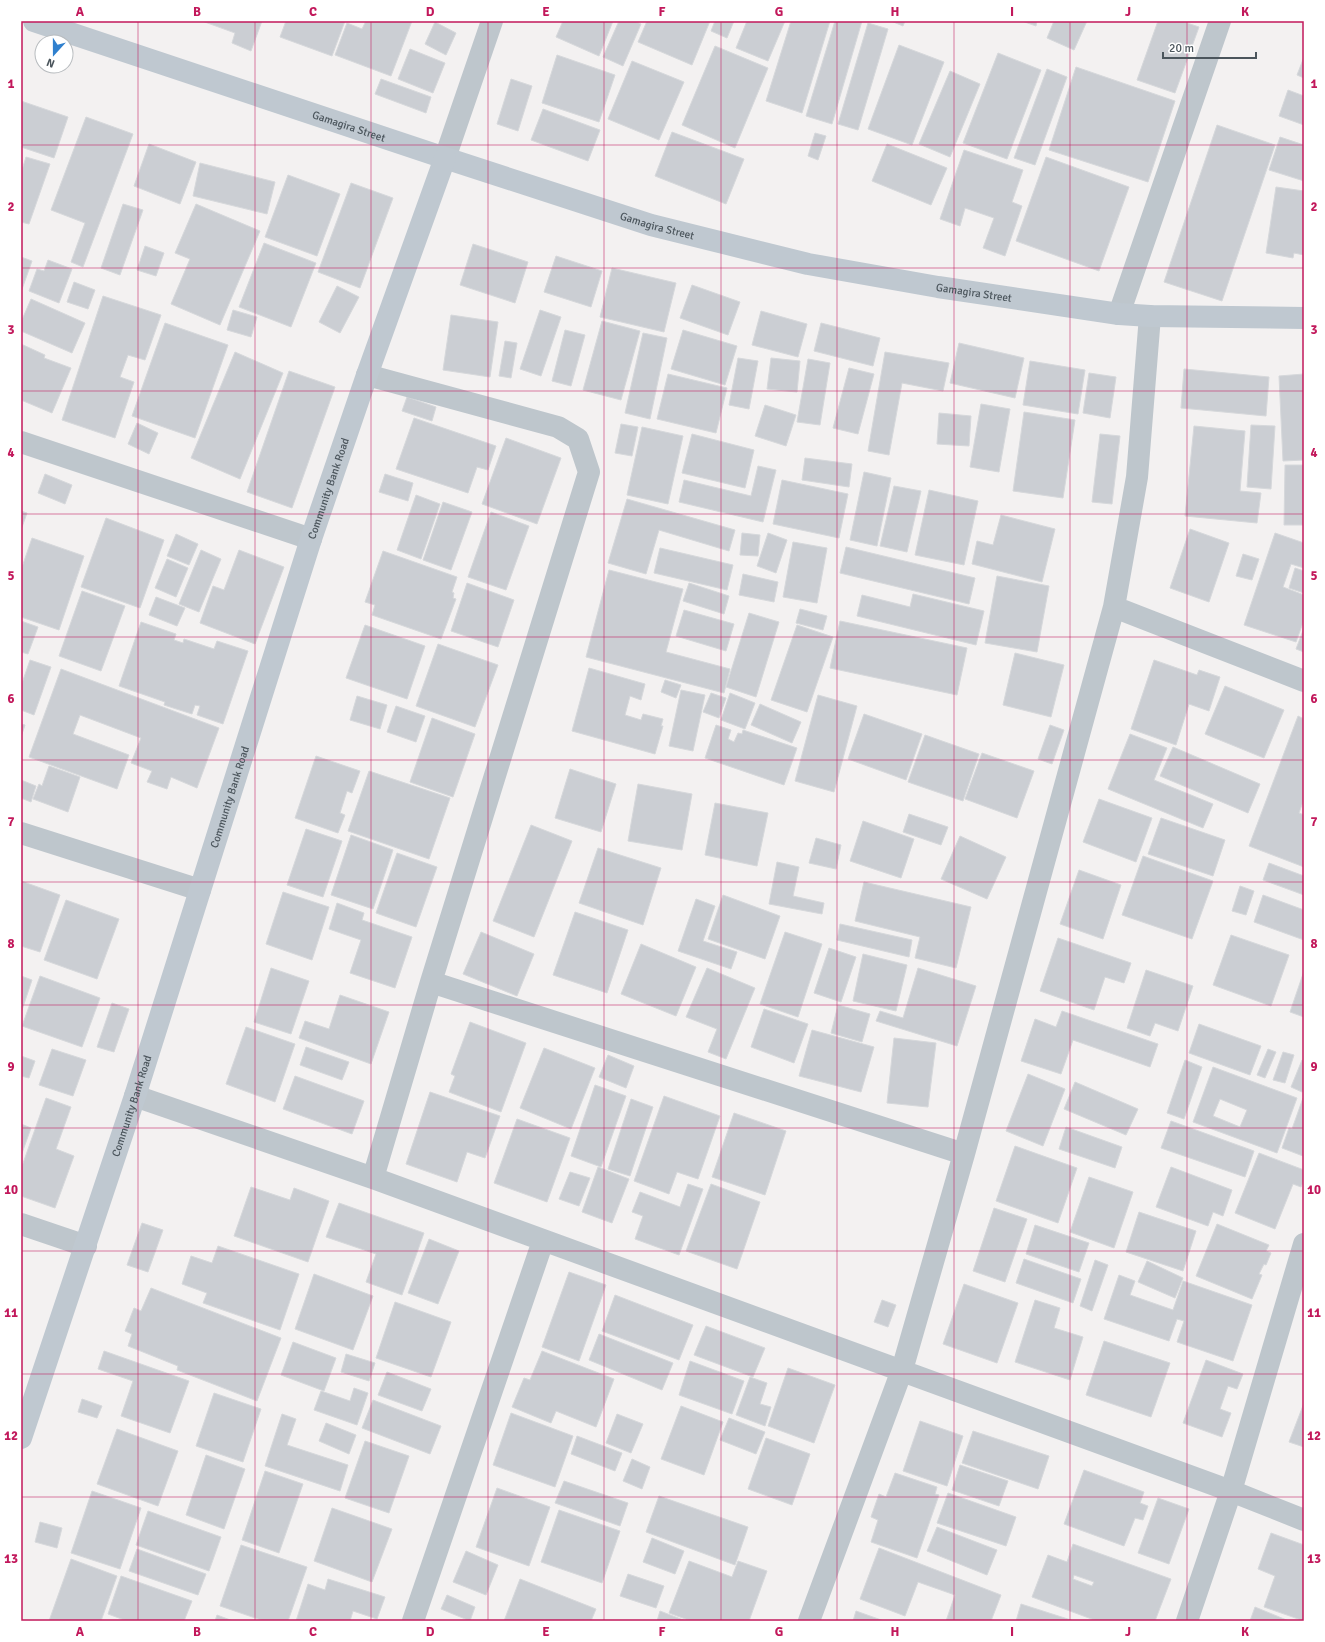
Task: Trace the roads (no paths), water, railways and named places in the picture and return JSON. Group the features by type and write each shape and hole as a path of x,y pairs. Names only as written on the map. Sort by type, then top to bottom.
{"street":[{"name":"Gamagira Street","path":"34,21 73,27 445,158 651,225 808,264 938,287 1119,314 1150,316 1304,318"},
{"path":"445,158 492,21"},
{"path":"1119,314 1220,21"},
{"name":"Community Bank Road","path":"21,1438 135,1096 311,539 367,375 445,158"},
{"path":"809,1621 902,1370 964,1154 1114,607 1137,477 1150,316"},
{"path":"367,375 558,427 578,439 589,472 431,982 373,1178"},
{"path":"21,442 311,539"},
{"path":"1114,607 1304,681"},
{"path":"21,833 200,890"},
{"path":"431,982 964,1154"},
{"path":"135,1096 373,1178 543,1241 902,1370 1231,1491 1304,1520"},
{"path":"21,1224 86,1246"},
{"path":"413,1621 543,1241"},
{"path":"1187,1621 1231,1491 1304,1244"}]}
